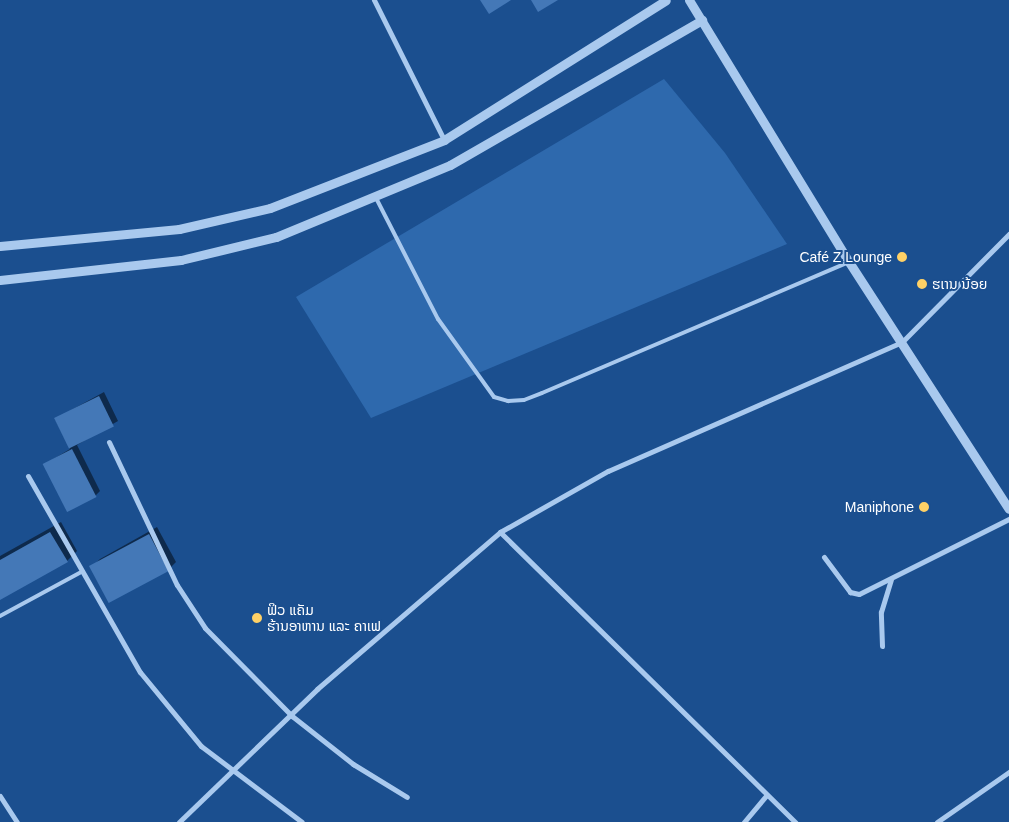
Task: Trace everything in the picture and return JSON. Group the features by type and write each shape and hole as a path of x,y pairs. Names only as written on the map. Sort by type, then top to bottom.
{"street":[{"path":"374,0 444,140"},
{"path":"0,246 179,229 270,208 444,140 666,0"},
{"path":"689,0 849,262 1009,509"},
{"path":"0,280 181,260 276,237 450,165 702,20"},
{"path":"179,822 232,770 292,716 317,689 500,532 608,471 902,342 1009,234"},
{"path":"109,442 177,585 205,628 292,716 353,764 407,797"},
{"path":"28,476 140,672 201,746 302,822"},
{"path":"824,557 850,592 859,594 1009,519"},
{"path":"500,532 796,822"},
{"path":"882,646 881,612 890,579"},
{"path":"937,822 1009,772"},
{"path":"744,822 767,795"},
{"path":"0,796 17,822"}],"lane":[{"path":"375,196 438,319 494,397 508,401 524,400 542,393 849,262"},
{"path":"0,616 83,571"}],"shaded area":[{"path":"664,79 725,153 787,244 371,418 296,297"}],"building":[{"path":"480,0 511,0 489,14"},
{"path":"531,0 558,0 538,12"},
{"path":"99,396 114,427 69,448 54,418"},
{"path":"72,449 97,497 67,512 43,464"},
{"path":"50,532 68,562 0,600 0,560"},
{"path":"149,534 169,571 109,603 89,566"}],"place":[{"name":"Café Z Lounge","path":"902,257"},
{"name":"ຮເານ ນ້ອຍ","path":"922,284"},
{"name":"Maniphone","path":"924,507"},
{"name":"ຟິວ ແຄັມ ຮ້ານອາຫານ ແລະ ຄາເຟ","path":"257,618"}]}
